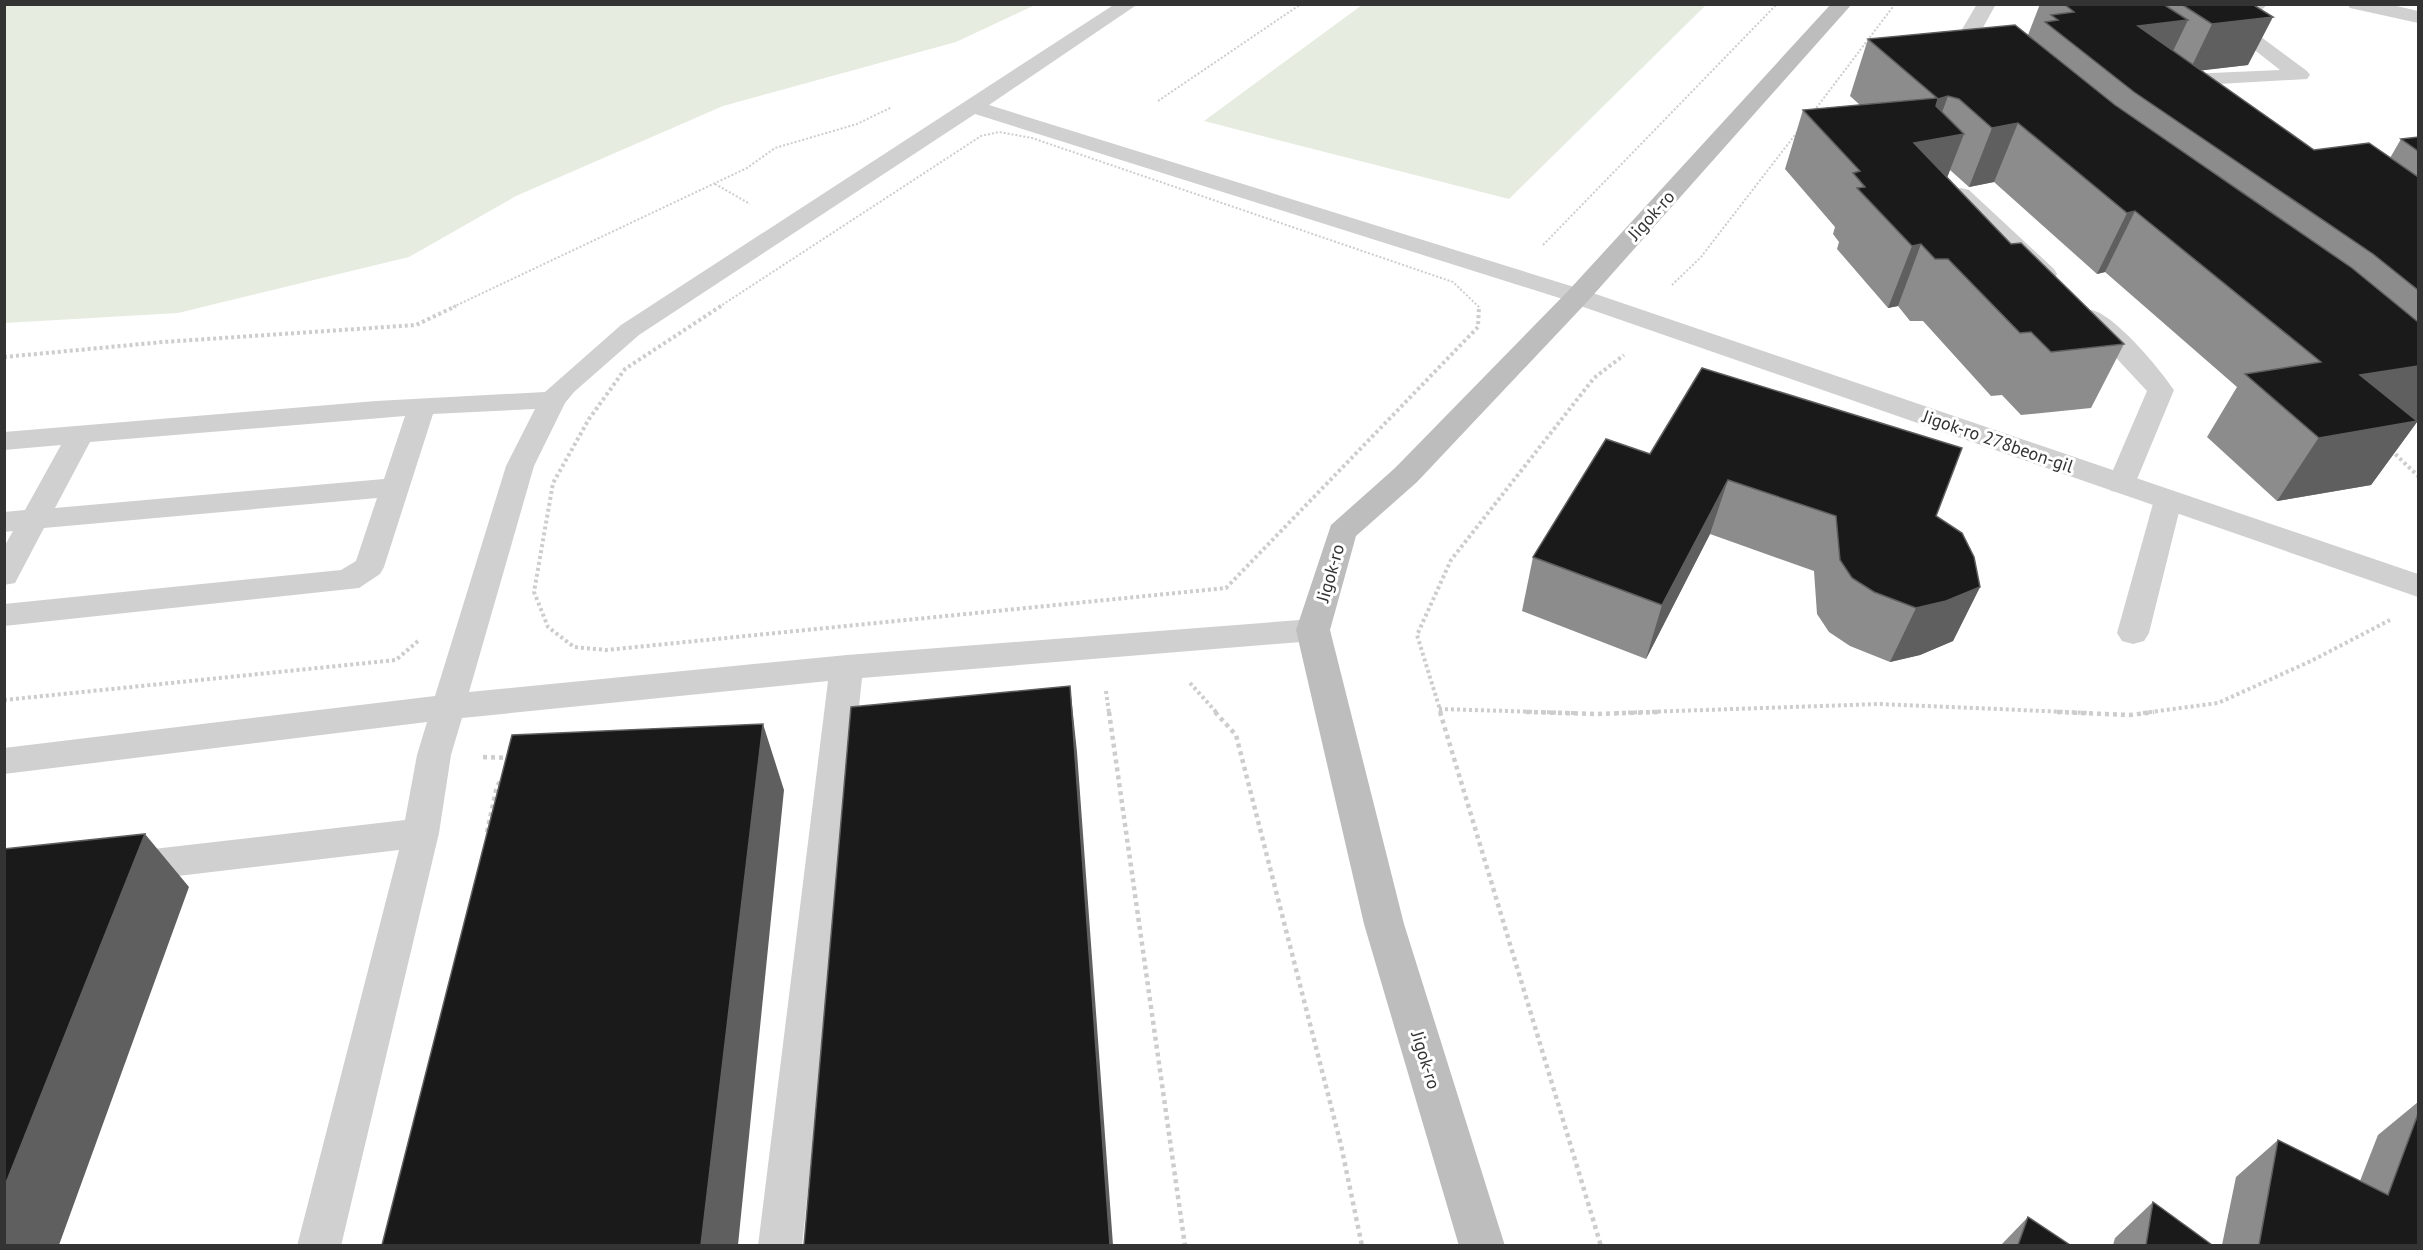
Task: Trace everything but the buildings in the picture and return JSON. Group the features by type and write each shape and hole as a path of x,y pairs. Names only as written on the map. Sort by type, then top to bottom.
{"main road":[{"name":"Jigok-ro","path":"1482,1245 1384,924 1313,630 1342,532 1406,475 1578,296 1842,4"}],"street":[{"path":"2357,4 2418,17"},
{"name":"Jigok-ro 278beon-gil","path":"1578,296 2418,586"}],"lane":[{"path":"320,1245 421,833 434,755 447,707 520,466 553,400 630,330 975,107 1129,4"},
{"path":"1987,4 1964,43 1999,74"},
{"path":"2184,80 2300,75 2233,25 2259,4"},
{"path":"2159,63 2212,100"},
{"path":"975,107 1578,296"},
{"path":"1944,180 2124,348 2161,390 2121,484"},
{"path":"4,441 422,407 553,400"},
{"path":"4,615 348,580 369,567 422,407"},
{"path":"4,575 81,434"},
{"path":"4,522 396,487"},
{"path":"2133,633 2168,500"},
{"path":"4,761 447,707 848,667 1313,630"},
{"path":"780,1245 838,723 848,667"},
{"path":"100,870 421,833"}],"path":[{"path":"1158,101 1301,4"},
{"path":"1537,250 1777,4"},
{"path":"1814,111 1895,4"},
{"path":"4,357 163,342 416,325 747,168 775,148 857,124 896,106"},
{"path":"1669,289 1701,257 1800,129"},
{"path":"534,592 553,483 589,419 625,369 981,136 999,132 1032,138 1453,282"},
{"path":"1102,602 1226,588 1478,327"},
{"path":"1601,1245 1418,635 1451,560 1594,378 1623,355 1632,352"},
{"path":"2389,448 2418,476"},
{"path":"1439,709 1596,714 1880,704 2130,715 2218,703 2311,661 2392,619"},
{"path":"4,700 344,664"},
{"path":"1188,681 1236,735 1341,1145 1362,1245"},
{"path":"1106,689 1185,1245"},
{"path":"510,768 516,759"},
{"path":"485,843 497,786 503,777"}],"shaded area":[{"path":"5,4 1035,5 956,42 723,106 516,196 409,257 178,313 5,323"},
{"path":"1362,5 1706,5 1509,199 1204,121"}]}
